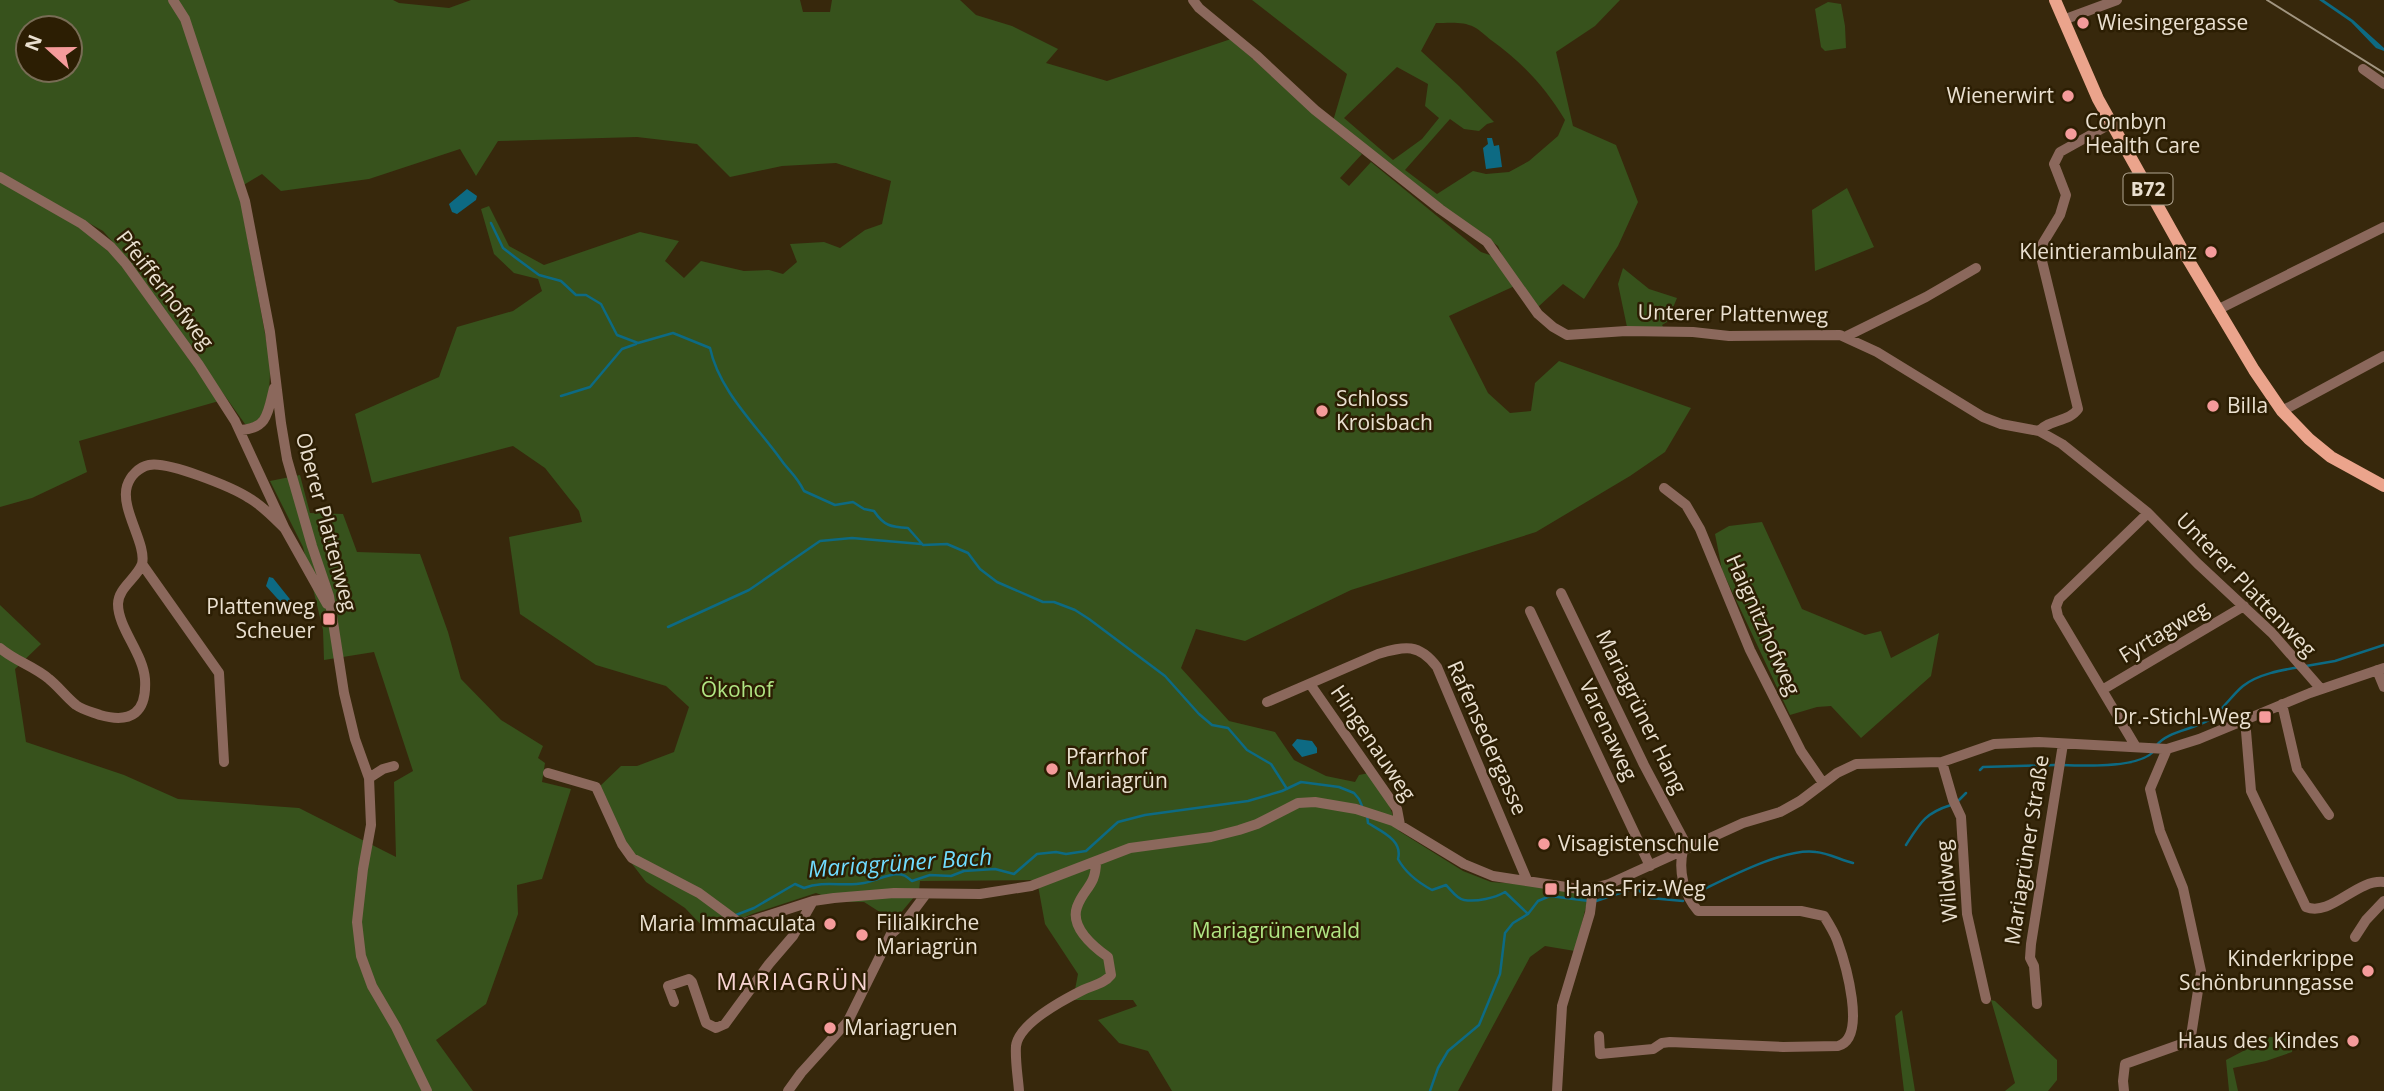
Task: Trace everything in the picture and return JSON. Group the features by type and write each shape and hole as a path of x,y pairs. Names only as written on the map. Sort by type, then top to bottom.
{"main road":[{"name":"B72","path":"2055,0 2098,99 2217,310 2282,411 2331,457 2384,486"}],"street":[{"name":"Oberer Plattenweg","path":"173,0 185,19 245,201 270,332 287,459 329,596 344,693 355,739 369,778 372,825 363,869 357,922 361,956 372,986 396,1027 427,1091"},
{"name":"Unterer Plattenweg","path":"1193,0 1315,110 1440,209 1487,242 1538,314 1553,327 1567,335 1626,331 1693,332 1729,336 1847,336 1983,418 2039,431 2062,444 2148,513 2244,606 2321,689"},
{"path":"2063,20 2118,0"},
{"path":"2363,69 2384,84"},
{"path":"2039,431 2045,424 2072,416 2078,409 2041,257 2043,243 2065,203 2066,195 2054,163 2060,152 2112,123"},
{"name":"Pfeifferhofweg","path":"0,177 82,224 111,247 126,264 199,365 240,430 285,529 331,611"},
{"path":"2217,310 2384,227"},
{"path":"1847,336 1926,297 1976,268"},
{"path":"2282,411 2384,356"},
{"path":"240,430 255,430 260,426 276,382"},
{"path":"224,762 219,673 142,564 126,487 133,475 149,465 161,465 237,491 252,499 285,529"},
{"name":"Haignitzhofweg","path":"1664,488 1686,505 1700,529 1756,662 1801,751 1823,783"},
{"path":"2136,747 2058,616 2056,607 2059,599 2148,513"},
{"path":"0,648 9,656 49,678 78,706 115,719 131,717 143,701 145,678 117,602 142,564"},
{"name":"Mariagrüner Hang","path":"1561,593 1685,849"},
{"name":"Fyrtagweg","path":"2102,690 2244,606"},
{"name":"Varenaweg","path":"1530,611 1650,866"},
{"name":"Rafensedergasse","path":"1267,702 1378,654 1398,648 1412,648 1423,652 1437,667 1527,880"},
{"name":"Mariagrüner Straße","path":"548,773 596,787 622,844 632,858 699,894 737,921 745,923 813,901 870,894 980,894 1031,886 1130,848 1239,830 1298,803 1315,802 1356,809 1400,825 1470,867 1493,876 1582,889 1593,896 1685,849 1743,823 1780,812 1800,801 1837,773 1856,764 1942,762 1994,744 2159,749 2199,739 2321,689 2381,669 2384,687"},
{"name":"Hingenauweg","path":"1310,684 1397,809 1400,825"},
{"path":"2282,704 2297,768 2329,815"},
{"path":"2245,719 2250,791 2306,907 2314,910 2324,907 2365,884 2384,882"},
{"name":"Mariagrüner Straße","path":"2037,1004 2034,966 2030,958 2031,944 2063,744"},
{"path":"2124,1091 2125,1064 2187,1042 2191,1036 2201,971 2183,888 2160,831 2150,789 2159,749"},
{"name":"Wildweg","path":"1942,762 1961,817 1968,914 1986,999"},
{"path":"369,778 394,766"},
{"path":"1599,1036 1600,1055 1653,1049 1662,1043 1838,1046 1849,1040 1853,1026 1853,1005 1837,939 1825,916 1801,911 1698,911 1687,899 1681,858 1685,849"},
{"path":"1019,1091 1016,1046 1025,1030 1051,1007 1106,981 1111,975 1108,957 1090,943 1077,919 1078,905 1096,877 1096,862"},
{"path":"788,1091 848,1021 891,934 905,922 926,894"},
{"path":"1557,1091 1562,1006 1593,896"},
{"path":"674,1002 668,986 689,979 706,1023 716,1028 725,1024 793,936 813,901"},
{"path":"2355,937 2384,901"}],"green space":[{"path":"0,0 393,0 399,3 449,8 471,0 800,0 803,12 830,12 832,0 960,0 976,15 1012,26 1058,49 1046,63 1107,81 1231,39 1362,154 1340,178 1349,186 1371,162 1481,252 1504,260 1498,246 1429,197 1333,121 1347,74 1252,0 1620,0 1595,26 1556,52 1573,126 1616,145 1638,202 1618,246 1584,299 1563,284 1538,307 1519,284 1449,316 1488,393 1510,413 1531,411 1535,383 1559,361 1691,408 1665,452 1536,532 1351,590 1245,641 1196,629 1181,668 1229,721 1275,732 1294,760 1326,776 1355,782 1359,775 1369,773 1389,805 1399,831 1463,871 1491,882 1534,885 1589,894 1575,951 1545,946 1530,957 1458,1091 1172,1091 1148,1051 1119,1043 1098,1020 1137,1006 1133,1000 1073,1000 1078,974 1045,924 1037,880 920,881 919,891 894,921 864,902 840,902 816,893 752,914 709,933 685,908 646,882 616,843 599,797 599,787 621,766 637,766 674,752 689,707 666,686 596,665 520,614 509,537 582,522 579,511 545,468 513,446 372,483 355,414 439,377 457,327 513,311 542,291 538,279 514,273 494,254 481,209 489,206 509,246 544,265 640,232 679,241 665,261 684,278 701,261 744,271 769,270 783,274 797,262 790,244 824,242 840,248 865,230 882,224 891,181 836,163 782,166 730,177 697,144 637,137 498,141 476,176 460,149 369,179 281,191 262,174 242,186 241,203 270,361 270,379 264,410 254,422 245,424 125,256 103,231 0,173","holes":["1436,23 1460,23 1476,28 1532,76 1565,120 1558,136 1529,161 1509,172 1486,174 1473,171 1437,194 1405,170 1450,119 1464,129 1479,131 1494,122 1421,51","1397,67 1428,84 1425,106 1439,118 1422,139 1393,160 1344,118"]},
{"path":"1828,2 1841,4 1846,48 1825,51 1821,47 1815,9"},
{"path":"0,181 76,223 116,258 219,401 79,441 87,472 32,498 0,507"},
{"path":"1847,188 1874,247 1815,271 1812,210"},
{"path":"1623,268 1649,289 1677,298 1667,322 1662,325 1665,330 1627,327 1618,284"},
{"path":"300,475 310,513 343,514 357,552 420,554 448,632 461,679 501,720 543,746 538,758 545,763 542,782 571,789 542,879 517,885 518,914 486,1004 436,1040 473,1091 0,1091 0,605 41,644 15,669 26,742 124,775 178,799 299,808 396,857 394,782 413,771 374,652 324,660 323,630 303,547 270,481"},
{"path":"1762,522 1802,609 1865,635 1881,631 1891,658 1939,633 1931,676 1861,738 1831,706 1790,715 1722,570 1715,534 1729,526"},
{"path":"1991,1000 2057,1060 2057,1080 2048,1091 2005,1091 2015,1083"},
{"path":"1902,1010 1915,1091 1904,1091 1895,1016"},
{"path":"2270,1037 2294,1039 2292,1052 2233,1068 2238,1091 2229,1091 2226,1060"}],"water":[{"path":"2319,0 2324,0 2353,20 2384,48 2384,51 2376,48 2351,22"},
{"path":"1487,138 1492,138 1494,146 1499,145 1502,167 1486,169 1483,148 1488,144"},
{"path":"467,189 477,196 476,200 457,214 452,212 449,204"},
{"path":"269,577 273,578 293,603 290,608 284,606 266,586"},
{"path":"1297,739 1312,741 1317,753 1302,757 1292,745"}],"waterway":[{"path":"491,223 503,248 539,275 561,281 576,295 586,295 601,304 617,335 638,343 673,333 710,348 729,392 804,491 835,505 853,502 864,509 874,511 888,525 908,528 923,545 947,544 968,553 980,569 997,582 1043,602 1054,602 1075,610 1165,676 1212,725 1228,728 1247,750 1271,764 1287,789"},
{"path":"561,396 590,387 622,349 636,344"},
{"path":"668,627 749,590 820,541 852,538 921,544"},
{"name":"Mariagrüner Bach","path":"2306,666 2335,661 2384,645"},
{"name":"Mariagrüner Bach","path":"2156,746 2173,734 2209,720 2239,690 2256,678 2300,667"},
{"name":"Mariagrüner Bach","path":"2062,765 2097,766 2123,763 2136,761 2153,752"},
{"name":"Mariagrüner Bach","path":"1980,770 1983,767 2055,765"},
{"name":"Mariagrüner Bach","path":"736,915 754,908 795,884 804,888 819,884 856,884 897,874 912,881 930,875 951,876 964,871 995,869 1014,874 1037,854 1086,851 1118,822 1145,815 1248,801 1301,782 1339,787 1354,793 1362,806"},
{"name":"Mariagrüner Bach","path":"1957,802 1966,793"},
{"name":"Mariagrüner Bach","path":"1906,845 1924,820 1951,805"},
{"name":"Mariagrüner Bach","path":"1367,815 1368,823 1394,842 1399,852 1398,859 1404,868 1427,887 1432,890 1446,885 1464,900 1486,899 1505,892 1528,914"},
{"name":"Mariagrüner Bach","path":"1692,895 1753,866 1787,855 1816,852 1853,863"},
{"name":"Mariagrüner Bach","path":"1596,901 1635,888 1650,898 1683,901"},
{"path":"1430,1091 1438,1068 1448,1051 1479,1025 1500,974 1505,933 1513,923 1528,914 1538,901 1550,896 1589,901"}],"tram line":[{"path":"2267,0 2384,73"}],"place":[{"name":"Wiesingergasse","path":"2083,23"},
{"name":"Wienerwirt","path":"2068,96"},
{"name":"Combyn Health Care","path":"2071,134"},
{"name":"Kleintierambulanz","path":"2211,252"},
{"name":"Billa","path":"2213,406"},
{"name":"Schloss Kroisbach","path":"1322,411"},
{"name":"Plattenweg Scheuer","path":"329,619"},
{"name":"Dr.-Stichl-Weg","path":"2265,717"},
{"name":"Pfarrhof Mariagrün","path":"1052,769"},
{"name":"Visagistenschule","path":"1544,844"},
{"name":"Hans-Friz-Weg","path":"1551,889"},
{"name":"Maria Immaculata","path":"830,924"},
{"name":"Filialkirche Mariagrün","path":"862,935"},
{"name":"Kinderkrippe Schönbrunngasse","path":"2368,971"},
{"name":"Mariagruen","path":"830,1028"},
{"name":"Haus des Kindes","path":"2353,1041"}],"district":[{"name":"MARIAGRÜN","path":"793,982"}],"park label":[{"name":"Ökohof","path":"737,690"},
{"name":"Mariagrünerwald","path":"1276,931"}]}
